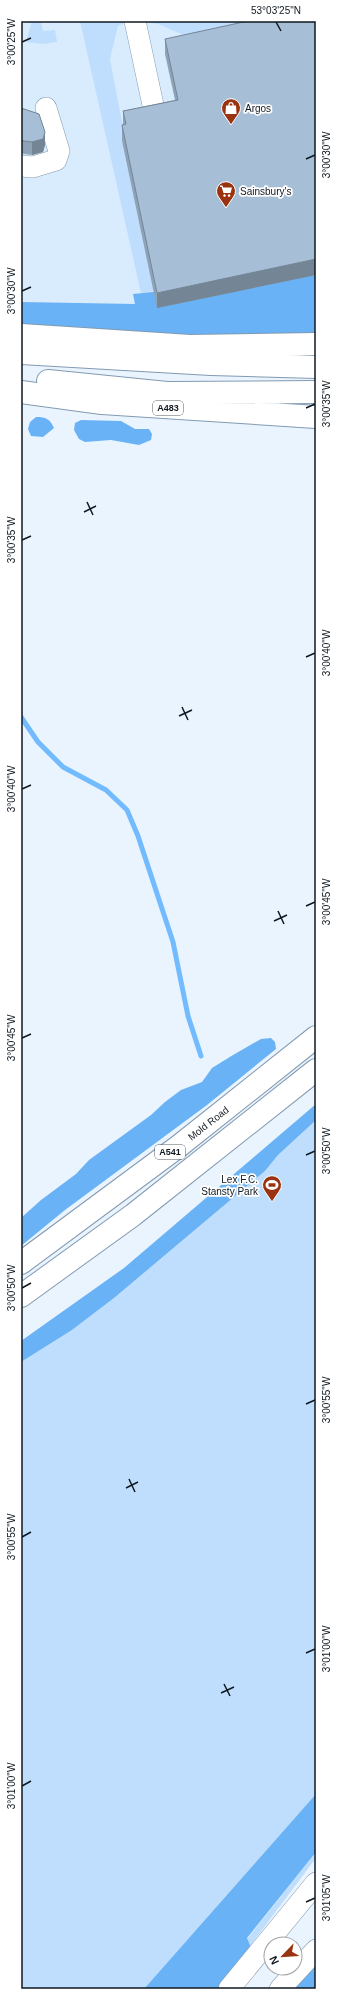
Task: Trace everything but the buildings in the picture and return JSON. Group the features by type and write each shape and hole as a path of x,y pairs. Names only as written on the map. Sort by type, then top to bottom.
{"main road":[{"path":"21,335 190,346 316,344"},
{"path":"21,353 211,364 316,367"},
{"name":"A483","path":"21,378 167,393 316,392"},
{"name":"A483","path":"21,392 102,403 316,417"},
{"name":"Mold Road","path":"21,1263 179,1146 316,1037"},
{"name":"A541","path":"21,1296 133,1215 316,1070"}],"street":[{"path":"135,21 153,105"},
{"path":"21,166 33,167 56,160 59,151 46,108"},
{"path":"229,1989 316,1883"},
{"path":"280,1989 316,1950"}],"shaded area":[{"path":"21,21 316,21 316,323 21,314"},
{"path":"32,21 41,21 43,31 55,30 57,42 43,44 26,42"},
{"path":"80,21 123,21 123,24 118,26 110,59 123,127 122,141 154,291 141,293"},
{"path":"151,21 308,21 186,36 158,24 151,23"},
{"path":"316,275 316,339 245,338 21,327 21,302 135,304 133,294"},
{"path":"36,417 47,419 51,422 54,428 43,437 31,436 28,429 30,422"},
{"path":"81,420 121,421 135,429 149,429 152,434 151,440 139,445 111,440 85,442 79,439 74,430 75,423"},
{"path":"271,1038 275,1042 276,1049 207,1105 65,1210 21,1246 21,1218 41,1200 76,1174 89,1160 151,1115 181,1090 202,1082 212,1068 261,1039"},
{"path":"316,1104 316,1120 278,1155 265,1171 114,1298 72,1330 21,1362 21,1341 124,1268"},
{"path":"316,1120 316,1794 144,1989 21,1989 21,1362 72,1330 114,1298 265,1171 278,1155"},
{"path":"316,1794 316,1852 247,1938 257,1962 236,1989 144,1989"},
{"path":"316,1852 316,1858 250,1946 247,1939"},
{"path":"316,1963 316,1989 291,1989"}],"waterway":[{"path":"21,717 38,742 63,767 106,790 127,810 138,836 173,942 188,1016 201,1056"}],"place":[{"name":"Argos","path":"231,125"},
{"name":"Sainsbury's","path":"226,208"},
{"name":"Lex F.C. Stansty Park","path":"272,1202"}]}
